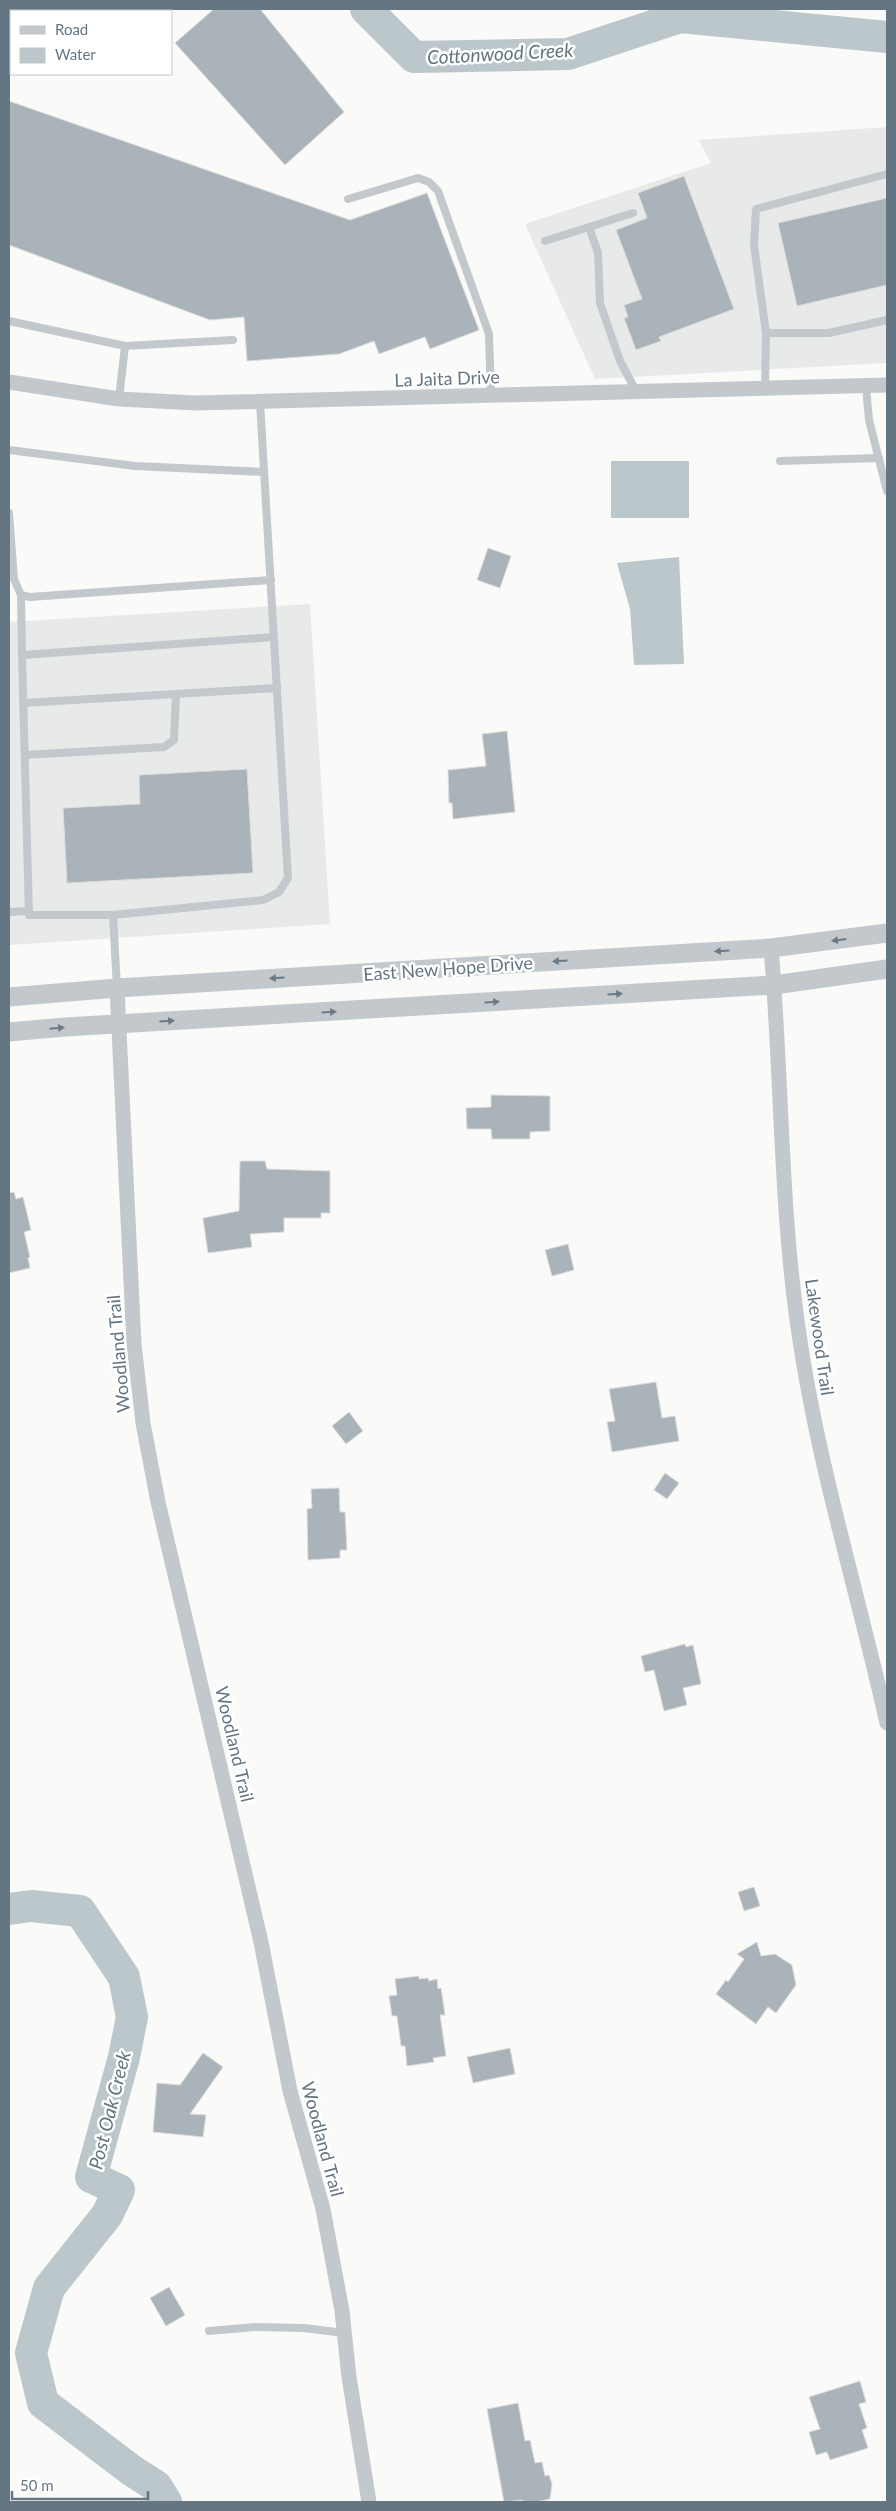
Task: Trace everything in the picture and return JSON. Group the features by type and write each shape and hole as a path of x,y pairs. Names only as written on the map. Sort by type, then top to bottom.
{"street":[{"name":"La Jaita Drive","path":"9,382 119,399 196,403 887,385"},
{"name":"East New Hope Drive","path":"9,997 117,988 771,948 887,933"},
{"name":"Lakewood Trail","path":"771,948 790,1251 799,1334 813,1416 887,1723"},
{"name":"East New Hope Drive","path":"9,1032 774,985 887,970"},
{"name":"Woodland Trail","path":"117,988 134,1344 143,1423 158,1502 219,1755 261,1942 290,2090 323,2209 342,2311 349,2377 368,2502"}],"lane":[{"path":"765,388 766,333 754,245 756,209 887,174"},
{"path":"348,199 418,178 429,182 438,191 488,334 491,396"},
{"path":"545,241 633,213"},
{"path":"589,227 598,253 600,303 620,361 636,392"},
{"path":"766,333 829,333 887,320"},
{"path":"9,321 125,346 232,340"},
{"path":"119,399 125,346"},
{"path":"9,382 9,389"},
{"path":"866,386 869,420 887,490"},
{"path":"9,513 14,579 21,595 29,915 113,915 263,900 279,892 288,878 260,402"},
{"path":"9,450 136,466 264,472"},
{"path":"780,461 879,458"},
{"path":"21,595 30,597 271,580"},
{"path":"22,655 274,637"},
{"path":"23,703 277,688"},
{"path":"25,755 164,747 174,740 176,694"},
{"path":"9,912 28,911"},
{"path":"113,915 117,988"},
{"path":"209,2332 256,2327 304,2328 344,2332"}],"shaded area":[{"path":"887,127 887,363 595,379 525,224 711,163 699,140"},
{"path":"310,604 330,924 9,945 9,622"}],"water":[{"path":"647,9 708,9 665,21"},
{"path":"611,461 689,461 689,518 611,518"},
{"path":"679,557 684,664 634,665 630,609 617,563"}],"building":[{"path":"214,9 260,9 344,112 285,165 175,43"},
{"path":"9,101 350,220 427,193 479,330 430,349 425,337 379,354 374,341 339,354 247,361 244,317 210,320 9,245"},
{"path":"684,176 734,309 659,337 661,341 636,350 624,318 628,317 624,305 642,299 616,230 647,218 638,193"},
{"path":"887,198 887,285 797,306 778,223"},
{"path":"488,548 511,556 500,588 477,580"},
{"path":"507,731 515,812 453,819 452,803 449,803 448,770 486,766 482,734"},
{"path":"247,769 253,873 67,883 63,808 140,804 139,775"},
{"path":"491,1095 550,1096 550,1131 530,1132 530,1139 492,1139 491,1129 467,1129 466,1108 491,1107"},
{"path":"240,1161 265,1161 267,1169 330,1171 330,1213 321,1213 321,1218 284,1218 284,1232 250,1234 252,1247 208,1253 203,1218 239,1211"},
{"path":"14,1192 16,1199 23,1197 31,1230 24,1232 30,1257 28,1258 30,1268 9,1273 9,1193"},
{"path":"568,1244 574,1270 552,1276 545,1250"},
{"path":"656,1382 662,1418 675,1416 679,1441 612,1452 607,1422 615,1421 609,1389"},
{"path":"349,1412 363,1431 346,1444 332,1426"},
{"path":"665,1473 679,1483 667,1499 654,1490"},
{"path":"339,1488 340,1512 345,1512 347,1550 340,1550 340,1558 308,1560 307,1509 312,1508 311,1489"},
{"path":"685,1644 686,1647 693,1645 701,1684 683,1688 687,1705 664,1711 654,1670 645,1672 641,1656"},
{"path":"754,1887 760,1906 744,1911 738,1892"},
{"path":"757,1942 761,1956 775,1954 792,1965 796,1985 776,2013 768,2007 756,2024 716,1994 726,1980 728,1982 744,1959 737,1954"},
{"path":"419,1976 419,1979 428,1978 429,1981 437,1979 438,1989 441,1988 445,2015 440,2015 446,2056 433,2058 434,2062 407,2066 405,2046 401,2046 397,2016 392,2016 389,1996 397,1995 395,1979"},
{"path":"510,2048 515,2074 473,2083 467,2057"},
{"path":"203,2053 223,2067 190,2114 206,2115 203,2137 153,2132 157,2083 180,2085"},
{"path":"169,2287 185,2315 166,2326 150,2298"},
{"path":"860,2381 866,2402 859,2404 867,2428 862,2430 868,2448 830,2460 827,2452 816,2455 809,2432 820,2429 809,2397"},
{"path":"518,2403 525,2441 530,2440 535,2463 542,2462 545,2476 549,2475 552,2484 550,2499 536,2502 523,2502 523,2500 504,2502 487,2409"}],"waterway":[{"name":"Cottonwood Creek","path":"366,9 414,57 568,54 680,17 887,37"},
{"name":"Post Oak Creek","path":"9,1909 31,1906 80,1911 124,1977 132,2017 124,2057 91,2177 119,2190 107,2215 49,2288 31,2353 43,2403 131,2470 156,2486 166,2502"}]}
